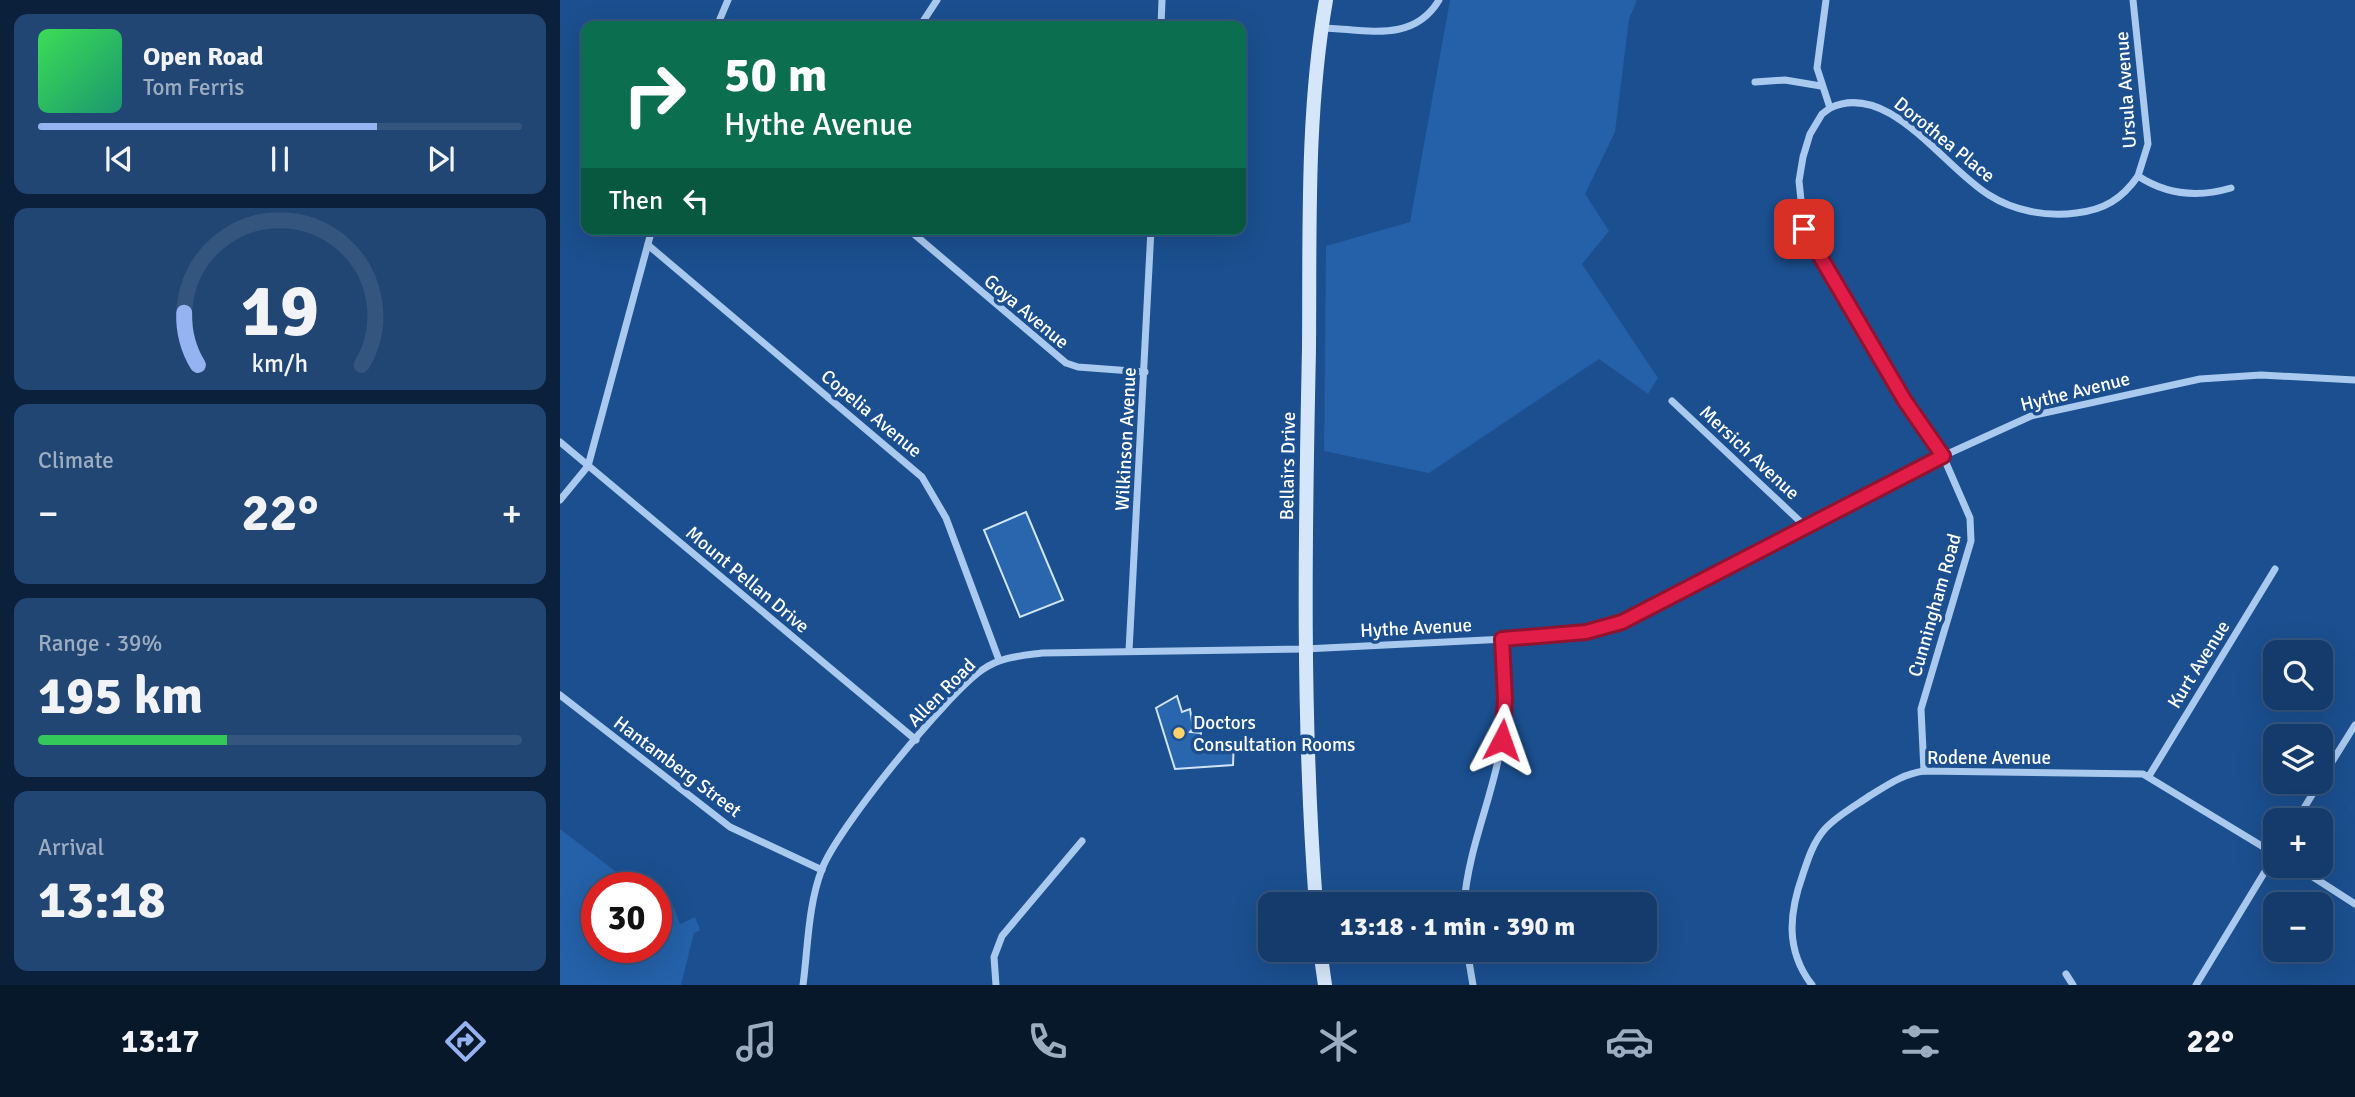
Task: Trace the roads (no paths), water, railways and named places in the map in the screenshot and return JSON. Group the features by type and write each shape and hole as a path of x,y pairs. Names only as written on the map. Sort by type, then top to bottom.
{"street":[{"path":"719,21 728,0"},
{"path":"923,21 937,0"},
{"path":"1161,21 1162,0"},
{"path":"1319,0 1321,28"},
{"path":"1321,28 1326,0"},
{"path":"1321,28 1405,30 1420,22 1439,0"},
{"path":"1826,0 1817,68 1830,108"},
{"name":"Ursula Avenue","path":"2133,0 2148,144 2138,176"},
{"name":"Bellairs Drive","path":"1315,892 1308,803 1306,649 1310,240 1321,28"},
{"path":"1755,82 1785,80 1821,86"},
{"name":"Dorothea Place","path":"1830,108 1854,101 1877,105 1898,118 1992,197 2042,213 2074,214 2098,209 2118,200 2138,176"},
{"name":"Cunningham Road","path":"1830,108 1822,114 1810,134 1803,157 1799,181 1804,229 1905,401 1943,456 1970,518 1970,541 1921,709 1924,771"},
{"path":"2138,176 2171,192 2211,194 2231,188"},
{"path":"560,500 588,466 650,235"},
{"name":"Goya Avenue","path":"915,235 1066,363 1145,372"},
{"name":"Wilkinson Avenue","path":"1129,651 1152,235"},
{"name":"Copelia Avenue","path":"648,245 922,477 946,518 999,660"},
{"name":"Hythe Avenue","path":"1306,649 1586,632 1622,622 1943,456 2031,416 2200,379 2261,375 2355,380"},
{"name":"Mersich Avenue","path":"1672,401 1805,527"},
{"name":"Mount Pellan Drive","path":"560,442 916,740"},
{"name":"Kurt Avenue","path":"2148,776 2275,569"},
{"path":"1466,892 1471,859 1502,740 1505,699 1502,639"},
{"name":"Allen Road","path":"803,985 822,870 839,836 916,740 967,683 999,660 1042,653 1306,649"},
{"name":"Hantamberg Street","path":"560,695 730,827 822,870"},
{"path":"2333,761 2355,725"},
{"name":"Rodene Avenue","path":"1812,985 1796,957 1791,924 1799,885 1813,846 1829,824 1903,775 1924,771 2148,776"},
{"path":"2148,776 2263,848"},
{"path":"996,985 994,957 1002,936 1082,841"},
{"path":"2196,985 2263,875"},
{"path":"2314,878 2355,904"},
{"path":"1322,962 1325,985"},
{"path":"1469,962 1473,985"},
{"path":"2066,974 2073,985"}],"place":[{"name":"Doctors Consultation Rooms","path":"1179,733"}]}
